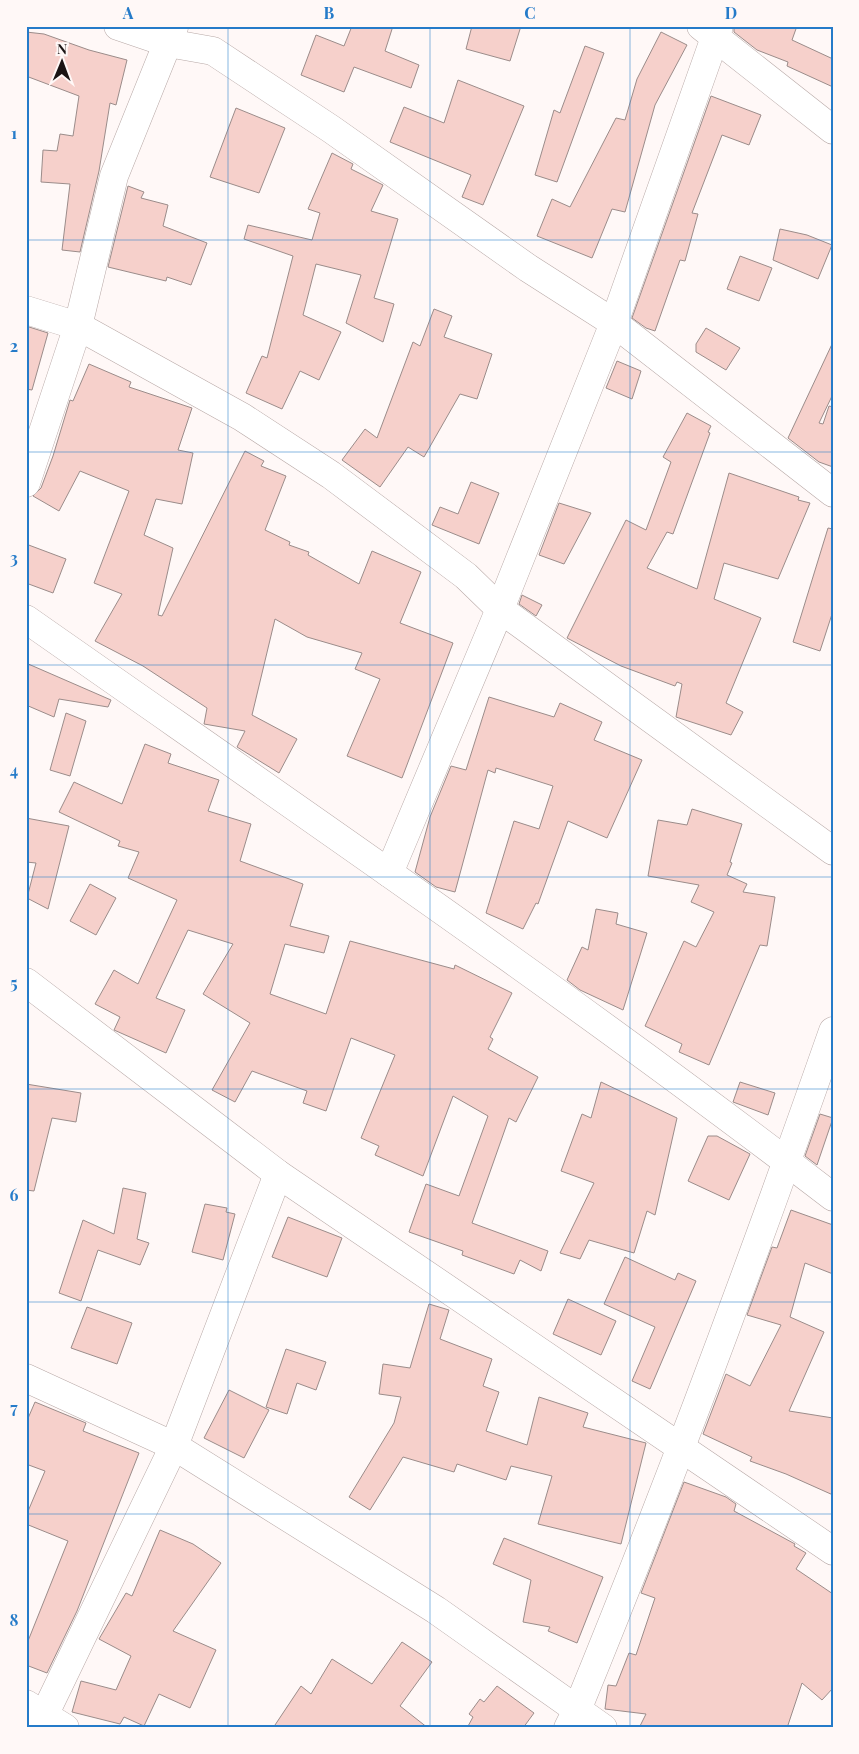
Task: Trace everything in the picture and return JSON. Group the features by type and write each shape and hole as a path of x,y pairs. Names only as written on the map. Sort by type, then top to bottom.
{"street":[{"path":"118,26 171,34 213,51 331,129 528,268 614,324 833,494"},
{"path":"389,873 500,609 614,324 712,29 833,130"},
{"path":"26,484 78,326 114,176 171,34"},
{"path":"26,310 78,326 242,417 331,475 466,576 500,609 833,851"},
{"path":"26,619 389,873 745,1130 833,1197"},
{"path":"26,982 278,1174 833,1551"},
{"path":"573,1719 634,1572 787,1162 833,1031"},
{"path":"43,1718 174,1446 278,1174"},
{"path":"26,1378 174,1446 436,1610 573,1719 603,1728"}],"building":[{"path":"352,26 393,26 385,51 419,65 411,88 354,67 344,92 301,75 316,35 344,46"},
{"path":"472,26 521,26 510,61 466,49"},
{"path":"734,26 797,26 792,40 833,59 833,87 787,66 788,62 757,50 734,32"},
{"path":"26,32 44,34 89,50 127,60 116,105 110,103 99,171 80,252 62,250 70,184 41,182 43,150 57,151 60,134 73,136 79,96 26,76"},
{"path":"661,32 687,45 655,105 625,212 612,209 592,258 537,236 552,199 570,207 616,118 625,120 637,79"},
{"path":"585,46 604,53 557,182 535,175 554,110 560,113"},
{"path":"458,80 524,106 483,205 462,197 471,175 390,142 404,107 444,123"},
{"path":"711,96 761,115 749,145 722,135 692,213 698,214 685,261 680,260 655,331 646,328 632,318"},
{"path":"236,108 285,128 259,193 210,177"},
{"path":"332,153 353,164 351,169 383,185 371,211 398,219 374,298 394,304 383,342 346,323 361,275 316,264 303,315 341,332 319,380 300,371 282,409 246,393 262,356 267,358 293,256 244,239 248,225 312,240 320,213 308,209"},
{"path":"128,186 144,192 141,198 168,205 163,226 207,243 191,285 167,277 166,281 108,267"},
{"path":"780,229 807,235 832,245 818,279 773,260"},
{"path":"740,256 772,268 759,301 727,289"},
{"path":"434,309 452,316 444,337 492,354 477,399 460,394 424,457 408,447 380,487 342,460 365,429 377,438 413,342 420,346"},
{"path":"26,326 48,333 32,390 26,389"},
{"path":"706,328 740,348 726,370 696,352 696,344"},
{"path":"833,342 833,394 819,423 823,424 829,406 833,407 833,467 819,462 788,438"},
{"path":"617,361 641,371 632,399 606,388"},
{"path":"89,364 131,382 129,387 192,408 178,450 193,453 182,504 156,499 144,535 173,548 158,615 162,616 245,451 264,461 261,466 286,476 265,530 290,542 289,545 309,552 308,555 359,584 372,551 421,572 400,623 453,643 402,778 347,756 380,679 355,669 362,653 307,637 275,619 252,715 297,739 279,773 237,747 245,731 204,724 207,708 143,666 95,641 122,594 94,583 129,491 80,471 59,511 33,496 41,488 70,400 73,401"},
{"path":"687,413 711,426 708,432 710,433 673,534 667,532 647,568 697,589 729,473 799,497 798,500 810,503 778,579 724,563 714,599 761,618 726,703 743,712 731,735 676,717 682,684 677,682 675,686 621,666 567,638 626,520 646,530 671,462 663,457"},
{"path":"471,482 499,493 479,544 432,525 440,507 458,514"},
{"path":"559,503 591,513 564,564 539,555"},
{"path":"828,528 833,529 833,611 820,651 793,642"},
{"path":"26,544 66,559 53,593 26,583"},
{"path":"522,595 542,605 536,616 519,604"},
{"path":"26,663 111,700 108,707 59,699 54,717 26,705"},
{"path":"489,697 554,717 560,703 602,722 594,740 642,760 607,838 568,821 538,904 536,903 523,929 486,913 514,821 539,829 553,786 496,768 495,773 488,770 455,892 436,887 415,872 430,817 451,766 466,770"},
{"path":"66,713 86,721 70,776 50,770"},
{"path":"145,744 171,754 168,763 219,780 208,811 251,824 240,861 303,884 290,926 329,936 324,953 285,944 270,994 326,1014 350,941 454,969 455,965 512,993 490,1037 493,1039 488,1049 538,1077 516,1122 509,1118 472,1223 548,1251 541,1271 520,1260 514,1274 462,1255 463,1251 409,1232 426,1184 459,1196 488,1116 453,1096 423,1176 375,1155 379,1146 361,1138 395,1055 351,1038 326,1111 303,1103 307,1091 252,1071 235,1102 212,1090 250,1023 203,994 233,944 188,930 156,998 185,1010 166,1053 114,1030 120,1017 95,1004 114,970 138,984 177,900 128,878 139,852 118,846 120,841 59,812 74,782 122,804"},
{"path":"692,809 742,824 727,875 747,884 743,892 775,897 767,946 760,945 709,1065 679,1052 682,1044 645,1026 684,941 696,947 714,912 691,902 699,885 648,876 658,820 687,825"},
{"path":"26,818 69,826 48,909 27,898 36,863 26,862"},
{"path":"90,884 116,898 96,935 70,921"},
{"path":"596,909 618,913 616,924 647,933 623,1010 580,990 567,980 582,947 588,950"},
{"path":"601,1082 677,1118 655,1215 647,1211 634,1253 589,1240 580,1259 560,1253 594,1183 561,1171 582,1114 591,1118"},
{"path":"740,1082 775,1093 768,1115 733,1102"},
{"path":"26,1084 81,1093 76,1122 52,1118 34,1191 26,1190"},
{"path":"820,1114 833,1118 817,1165 805,1156"},
{"path":"708,1136 717,1136 750,1154 729,1200 688,1181"},
{"path":"123,1188 146,1193 137,1239 149,1243 140,1265 98,1250 81,1301 59,1293 83,1220 114,1234"},
{"path":"205,1204 227,1208 226,1212 235,1214 223,1260 192,1252"},
{"path":"791,1210 833,1225 833,1274 805,1263 790,1317 824,1332 789,1411 833,1418 833,1495 786,1474 750,1461 752,1457 703,1434 726,1374 750,1386 781,1325 747,1315 772,1247 777,1248"},
{"path":"288,1217 342,1238 327,1277 272,1257"},
{"path":"625,1257 675,1280 678,1273 696,1281 650,1389 632,1381 655,1327 604,1304"},
{"path":"568,1299 616,1321 601,1355 553,1334"},
{"path":"429,1304 449,1310 440,1339 492,1359 483,1386 499,1392 486,1431 527,1445 539,1397 588,1413 583,1427 646,1443 621,1544 538,1524 552,1476 511,1466 506,1480 457,1464 454,1472 403,1457 370,1510 349,1497 394,1423 401,1397 379,1394 383,1364 410,1368"},
{"path":"87,1307 132,1323 117,1364 71,1348"},
{"path":"286,1349 326,1362 316,1390 297,1383 287,1414 266,1407"},
{"path":"229,1390 269,1410 244,1458 204,1438"},
{"path":"35,1402 86,1423 83,1431 139,1453 77,1611 47,1673 26,1665 26,1646 68,1541 26,1524 26,1516 45,1471 26,1464 26,1423"},
{"path":"684,1482 726,1497 736,1504 734,1511 795,1544 794,1546 806,1553 796,1569 833,1594 833,1688 822,1700 802,1683 787,1728 639,1728 646,1714 605,1709 608,1685 616,1686 629,1653 636,1655 655,1598 641,1593"},
{"path":"160,1530 193,1544 221,1563 173,1631 216,1650 190,1708 159,1694 144,1726 124,1717 120,1724 72,1712 81,1681 116,1690 131,1656 99,1639 126,1593 132,1596"},
{"path":"504,1538 603,1577 577,1643 548,1631 550,1627 523,1622 531,1580 493,1564"},
{"path":"402,1642 432,1662 400,1706 428,1728 273,1728 301,1686 311,1694 332,1659 372,1684"},
{"path":"497,1686 534,1713 523,1728 467,1728 473,1717 469,1714 480,1699 484,1702"}]}
